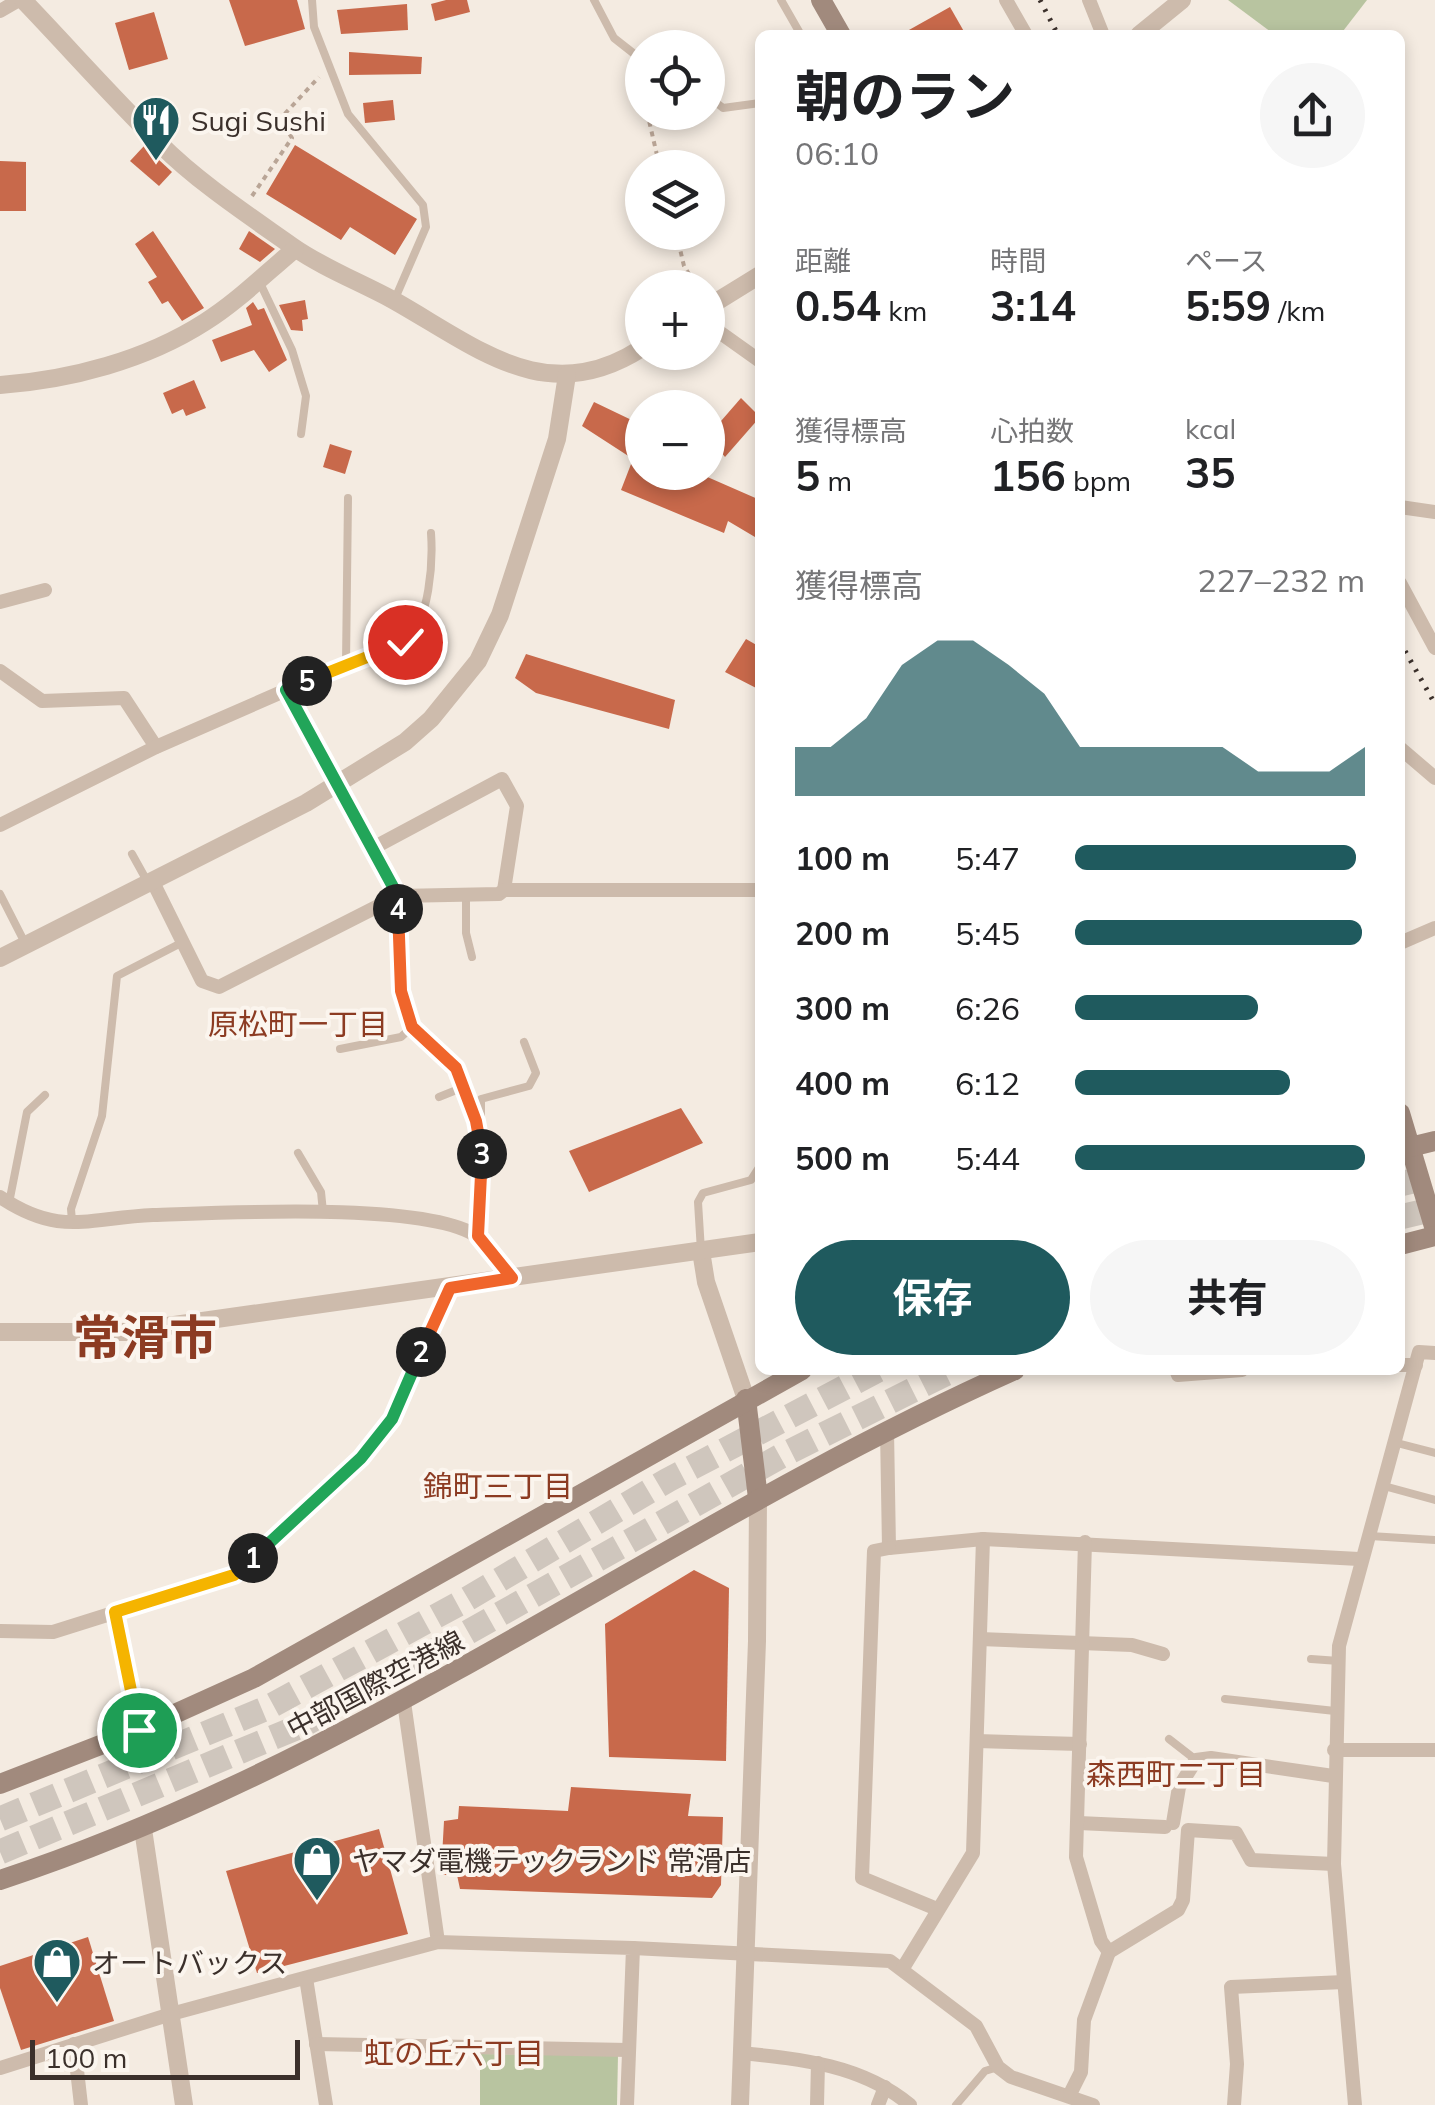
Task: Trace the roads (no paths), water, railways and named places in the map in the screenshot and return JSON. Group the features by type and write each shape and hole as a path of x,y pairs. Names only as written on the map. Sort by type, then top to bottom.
{"main road":[{"path":"821,0 838,30"},
{"path":"1405,1243 1435,1233 1406,1148 1435,1141"},
{"path":"0,1784 139,1730 350,1628 792,1375"},
{"name":"中部国際空港線","path":"0,1880 144,1829 242,1786 404,1702 758,1498 1004,1375"},
{"path":"746,1399 758,1498"}],"street":[{"path":"0,10 21,0 160,144 295,248 394,300 479,352 523,370 567,375 612,368 625,359"},
{"path":"1006,0 1023,30"},
{"path":"1089,0 1101,30"},
{"path":"1145,30 1182,0"},
{"path":"0,385 39,382 163,345 208,321 295,248"},
{"path":"725,297 755,278"},
{"path":"725,336 755,357"},
{"path":"0,958 339,784 405,742 431,720 478,661 500,615 557,439 567,375"},
{"path":"1405,508 1435,512"},
{"path":"0,602 45,590"},
{"path":"1405,592 1435,648"},
{"path":"0,825 156,748 346,664"},
{"path":"0,671 42,701 124,698 156,748"},
{"path":"286,690 398,896 401,991 412,1027 456,1068 476,1121 483,1159 478,1236"},
{"path":"1405,752 1435,778"},
{"path":"372,848 502,780 517,806 504,890"},
{"path":"150,881 202,981 220,987 398,896 504,890 755,890"},
{"path":"1405,941 1435,928"},
{"path":"5,1200 47,1222 72,1223 151,1215 396,1215 478,1236 512,1278"},
{"path":"0,1332 125,1332 755,1243"},
{"path":"700,1251 706,1282 746,1399"},
{"path":"0,1631 54,1632 234,1575 361,1458 392,1419 450,1288"},
{"path":"1356,2105 1334,1864 1333,1776 1339,1661 1360,1559 1397,1443 1408,1365 1419,1352 1435,1352"},
{"path":"888,1430 889,1548"},
{"path":"740,2105 758,1641 758,1498"},
{"path":"904,1968 973,1853 984,1539"},
{"path":"938,1910 862,1878 874,1551 984,1539 1360,1559"},
{"path":"1085,1542 1076,1858 1101,1941 1109,1952"},
{"path":"115,1612 139,1730"},
{"path":"980,1638 1132,1645 1163,1654"},
{"path":"404,1702 438,1942"},
{"path":"977,1741 1080,1744"},
{"path":"1334,1750 1435,1750"},
{"path":"1079,1824 1169,1825 1178,1787 1196,1760 1211,1758 1333,1776"},
{"path":"144,1829 184,2105"},
{"path":"1070,2094 1081,2072 1084,2020 1109,1952 1178,1910 1183,1900 1188,1830 1236,1834 1251,1860 1334,1864"},
{"path":"0,2068 171,2014 438,1942 633,1948 890,1961 976,2026 998,2066 1011,2077 1093,2105"},
{"path":"627,2105 633,1948"},
{"path":"306,1978 326,2105"},
{"path":"1234,2105 1237,2064 1231,1987 1344,1982"},
{"path":"74,2044 82,2105"},
{"path":"316,2044 628,2050"},
{"path":"742,2053 818,2063 885,2087 910,2105"},
{"path":"817,2105 818,2063"},
{"path":"878,2105 885,2087"}],"lane":[{"path":"312,0 314,26 348,114 424,205 426,227 394,300"},
{"path":"594,0 614,38 625,47"},
{"path":"782,0 798,30"},
{"path":"725,108 755,104"},
{"path":"258,279 292,350 306,396 301,434"},
{"path":"348,498 346,664 405,642 417,628 434,566 431,533"},
{"path":"132,854 150,881"},
{"path":"466,892 466,933 472,957"},
{"path":"0,894 26,945"},
{"path":"72,1223 71,1209 102,1116 117,976 183,942"},
{"path":"340,1050 401,1036 412,1027"},
{"path":"476,1121 481,1120 481,1099 529,1086 536,1072 524,1042"},
{"path":"451,1050 456,1068"},
{"path":"439,1097 464,1087"},
{"path":"5,1200 27,1112 45,1095"},
{"path":"298,1153 322,1192 322,1212"},
{"path":"700,1251 698,1202 704,1193 751,1180 755,1174"},
{"path":"1397,1443 1435,1453"},
{"path":"1384,1486 1435,1500"},
{"path":"1368,1536 1435,1540"},
{"path":"1310,1659 1339,1661"},
{"path":"1225,1699 1335,1711"},
{"path":"1169,1739 1196,1760"},
{"path":"956,2105 986,2071 998,2066"}],"tunnel":[{"path":"1405,1183 1435,1176"},
{"path":"1405,1216 1435,1209"},
{"path":"0,1819 267,1708 462,1602 668,1480 868,1375"},
{"path":"0,1852 303,1725 781,1456 943,1375"}],"railway":[{"path":"1040,0 1055,30"},
{"path":"1405,651 1435,704"}],"place":[{"name":"Sugi Sushi","path":"156,162"},
{"name":"ヤマダ電機テックランド 常滑店","path":"317,1902"},
{"name":"オートバックス","path":"57,2004"}],"district":[{"name":"原松町一丁目","path":"298,1024"},
{"name":"常滑市","path":"145,1337"},
{"name":"錦町三丁目","path":"498,1486"},
{"name":"森西町二丁目","path":"1176,1774"},
{"name":"虹の丘六丁目","path":"454,2053"}]}
